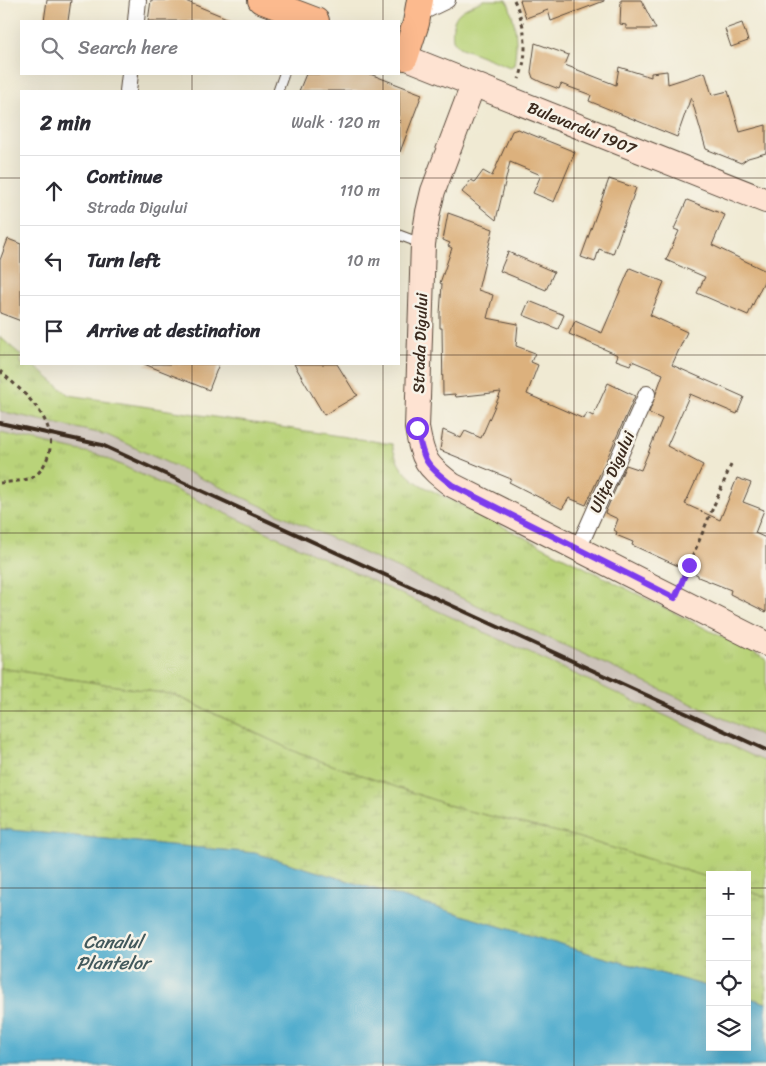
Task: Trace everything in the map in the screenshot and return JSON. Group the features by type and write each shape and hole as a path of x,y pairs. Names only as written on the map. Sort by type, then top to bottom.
{"main road":[{"path":"261,0 309,20"},
{"path":"402,55 419,7"}],"street":[{"path":"136,20 138,0"},
{"path":"419,7 446,0"},
{"name":"Bulevardul 1907","path":"402,55 766,201"},
{"path":"128,90 130,75"},
{"name":"Strada Digului","path":"473,85 433,191 423,244 417,428 421,451 430,468 452,485 766,644"},
{"name":"Ulița Digului","path":"578,549 647,394"}],"lane":[{"path":"278,90 284,75"},
{"path":"400,235 423,244"}],"path":[{"path":"514,0 522,20 525,42 525,63 519,79"},
{"path":"0,371 37,408 51,432 49,456 39,472 31,478 0,483"},
{"path":"675,598 731,465"}],"shaded area":[{"path":"0,411 107,435 766,738 766,762 99,455 0,433"}],"green space":[{"path":"484,0 507,0 514,24 516,40 514,65 510,67 459,47 453,40 453,23 459,13"},
{"path":"0,337 20,354 20,365 33,365 69,395 392,444 402,468 421,485 766,659 766,738 107,435 0,411"},
{"path":"0,433 99,455 766,762 766,897 751,892 751,871 706,871 706,877 570,835 460,809 300,754 175,695 0,668"},
{"path":"0,668 174,695 300,754 460,809 570,835 706,877 706,986 588,953 255,853 0,829"},
{"path":"751,892 766,897 766,1003 751,998"}],"water":[{"name":"Canalul Plantelor","path":"0,829 255,853 588,953 706,986 706,1051 751,1051 751,998 766,1003 766,1066 0,1066"}],"building":[{"path":"47,0 71,0 68,20 44,20"},
{"path":"151,0 183,0 232,20 148,20"},
{"path":"520,0 604,1 551,21 548,10 526,18"},
{"path":"621,0 641,0 656,29 626,29 626,25 620,24"},
{"path":"742,23 748,41 731,47 725,29"},
{"path":"535,43 569,55 565,65 616,85 619,67 651,77 651,73 667,71 668,84 705,72 712,95 728,91 740,132 766,125 766,153 748,158 741,163 706,149 691,97 677,137 589,101 591,95 561,84 559,89 541,82 533,78 531,72"},
{"path":"306,75 373,75 422,94 400,152 400,90 299,90"},
{"path":"518,129 575,152 554,202 533,193 541,175 510,162 496,220 462,192 471,180 475,182 483,171 492,176 512,131"},
{"path":"609,179 636,188 613,254 599,249 595,262 581,257"},
{"path":"687,200 725,215 712,245 766,271 766,277 748,315 697,293 705,277 666,260 679,231 674,229"},
{"path":"448,213 493,229 478,290 493,295 487,318 518,324 516,346 535,353 531,362 538,365 527,394 584,419 587,413 593,416 608,383 635,396 586,505 569,498 562,509 509,482 511,479 440,450 443,430 461,438 465,431 481,438 501,392 456,397 455,394 443,395 442,328 440,328 442,284 440,283 452,248 448,246 450,243 443,240"},
{"path":"8,239 20,244 20,321 0,313 0,260"},
{"path":"508,252 554,272 546,290 500,271"},
{"path":"630,268 664,282 650,315 687,332 672,365 744,397 737,414 690,394 667,446 703,465 685,504 720,520 737,478 751,483 743,502 764,510 755,533 766,538 766,612 730,594 731,590 698,577 698,575 632,545 633,542 616,535 617,532 614,530 618,519 605,513 626,465 641,470 662,419 649,413 663,374 632,361 630,365 616,360 618,355 569,334 575,321 602,333"},
{"path":"529,301 564,315 558,329 523,315"},
{"path":"146,365 219,365 209,390"},
{"path":"295,365 338,365 358,395 324,415"}],"railway":[{"path":"0,423 102,445 766,750"}],"route":[{"path":"417,428 421,451 430,468 452,485 675,598 689,565"}]}
